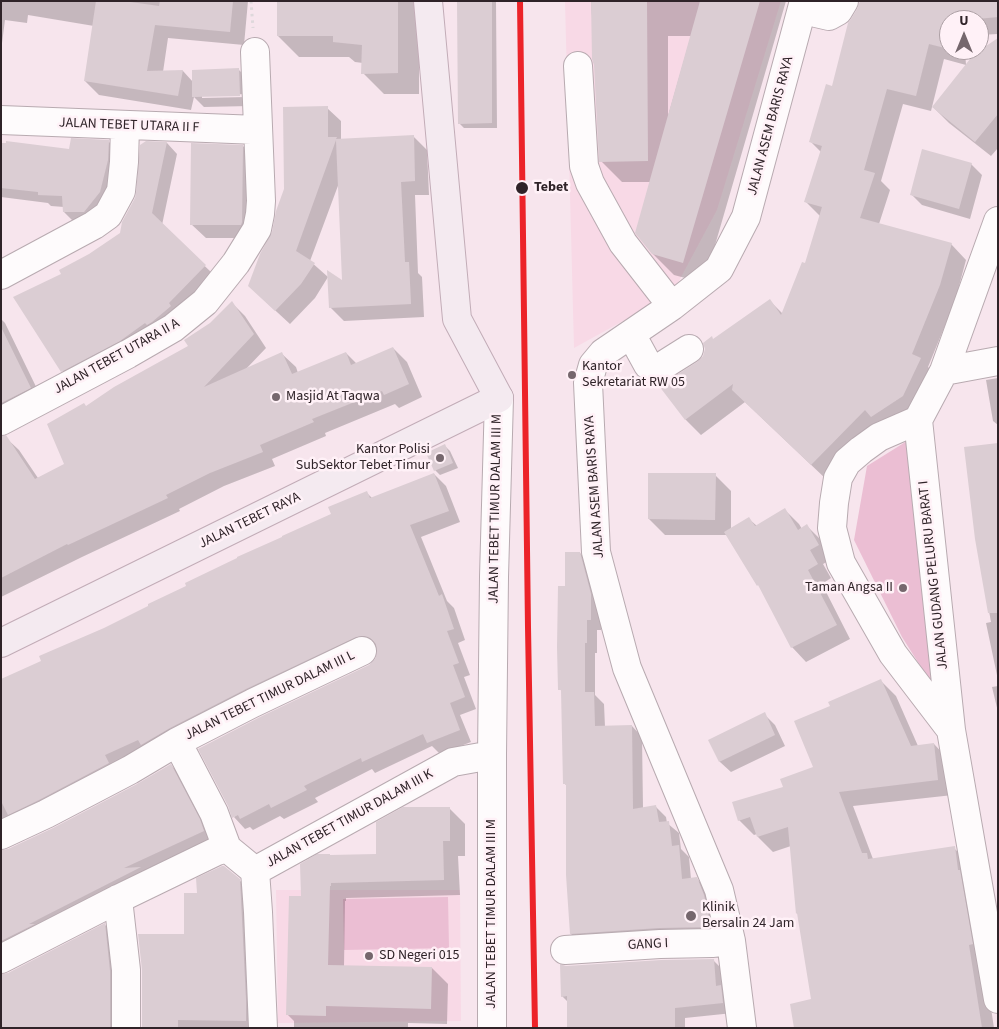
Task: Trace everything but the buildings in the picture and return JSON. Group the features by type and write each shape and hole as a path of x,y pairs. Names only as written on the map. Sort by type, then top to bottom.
{"main road":[{"name":"JALAN TEBET TIMUR DALAM III M","path":"428,1 457,319 499,398"},
{"name":"JALAN TEBET RAYA","path":"1,643 499,398"}],"street":[{"path":"804,4 816,13 829,16 838,11 844,1"},
{"name":"JALAN ASEM BARIS RAYA","path":"742,1028 731,941 718,890 627,668 596,552 588,382 593,365 603,353 672,306 719,269 746,217 804,4"},
{"name":"JALAN TEBET UTARA II A","path":"1,421 173,328 205,302 236,263 257,229 261,201 255,52"},
{"path":"578,66 584,166 590,183 623,243 672,306"},
{"name":"JALAN TEBET UTARA II F","path":"1,120 258,130"},
{"path":"2,271 94,225 108,216 120,191 124,162 125,126"},
{"path":"918,420 944,370 998,221"},
{"path":"631,334 648,365 652,367 662,366 690,349"},
{"path":"944,370 998,361"},
{"name":"JALAN TEBET TIMUR DALAM III M","path":"492,1028 492,755 499,398"},
{"name":"JALAN GUDANG PELURU BARAT I","path":"951,730 893,654 841,563 832,528 838,478 847,462 879,437 918,420 951,730 998,999"},
{"name":"JALAN TEBET TIMUR DALAM III L","path":"1,835 130,770 177,742 252,703 362,650"},
{"name":"JALAN TEBET TIMUR DALAM III L","path":"177,742 214,813 227,848"},
{"name":"JALAN TEBET TIMUR DALAM III K","path":"227,848 255,871 453,762 492,755"},
{"path":"1,959 118,899 217,851 227,848"},
{"path":"255,871 263,1028"},
{"path":"118,899 126,970 126,1028"},
{"name":"GANG I","path":"565,950 731,941"}],"shaded area":[{"path":"565,1 781,1 717,210 672,294 574,348"},
{"name":"Taman Angsa II","path":"915,436 935,689 902,637 854,540 867,466"},
{"name":"SD Negeri 015","path":"276,890 460,890 461,1021 278,1023"},
{"path":"448,897 449,948 344,950 343,899"}],"transit line":[{"path":"520,1 535,1028"}],"place":[{"name":"Tebet","path":"522,188"},
{"name":"Kantor Sekretariat RW 05","path":"572,375"},
{"name":"Masjid At Taqwa","path":"276,397"},
{"name":"Kantor Polisi SubSektor Tebet Timur","path":"440,458"},
{"name":"Taman Angsa II","path":"903,588"},
{"name":"Klinik Bersalin 24 Jam","path":"691,916"},
{"name":"SD Negeri 015","path":"369,956"}]}
